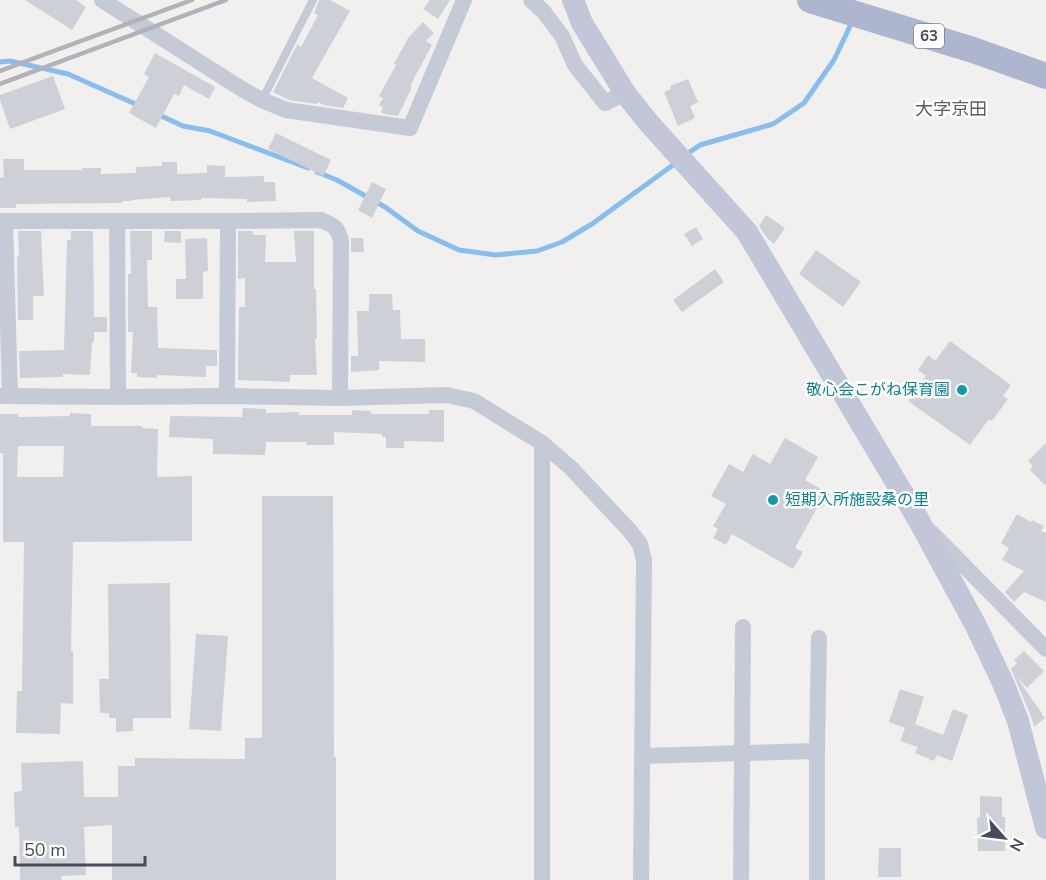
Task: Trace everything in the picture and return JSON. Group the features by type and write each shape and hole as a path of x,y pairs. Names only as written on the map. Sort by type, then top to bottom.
{"main road":[{"name":"63","path":"810,0 973,50 1046,76"}],"street":[{"path":"102,0 245,91 286,110 410,128 464,0"},
{"path":"531,0 543,11 562,36 575,65 605,103 625,93"},
{"path":"573,0 582,23 625,93 648,122 747,232 918,519 976,626 1004,685 1018,721 1046,828"},
{"path":"340,398 341,241 339,232 332,224 321,220 3,221 5,396 340,398 447,395 474,401 542,443 571,468 630,531 640,544 644,560 641,880"},
{"path":"117,221 118,397"},
{"path":"227,396 228,221"},
{"path":"542,443 542,880"},
{"path":"918,519 1046,649"},
{"path":"741,880 743,627"},
{"path":"817,880 819,638"},
{"path":"642,756 817,751"}],"lane":[{"path":"262,100 313,0"}],"building":[{"path":"25,0 76,0 86,7 72,30"},
{"path":"319,0 330,0 350,11 312,78 348,98 343,108 318,102 317,104 289,100 273,92 297,45 301,47 318,15 314,13"},
{"path":"430,0 450,0 438,19 423,9"},
{"path":"423,22 434,33 426,41 432,45 410,86 412,87 398,116 384,114 381,112 383,107 379,105 383,98 379,96 408,38"},
{"path":"155,53 215,87 209,99 184,85 179,96 174,94 156,128 129,113 149,77 144,74"},
{"path":"53,76 65,109 10,129 0,95"},
{"path":"688,79 698,102 690,106 695,118 678,126 664,92 671,89 670,86"},
{"path":"276,133 331,160 323,176 268,149"},
{"path":"3,159 24,159 24,170 101,168 101,174 136,173 136,167 162,166 162,162 177,162 177,174 207,173 207,165 225,166 225,177 264,176 264,182 275,182 276,201 247,202 247,199 201,198 201,200 170,201 170,197 122,201 122,203 16,204 16,208 0,208 0,178 4,177"},
{"path":"372,182 386,189 372,218 358,210"},
{"path":"766,215 785,228 774,244 759,226"},
{"path":"696,227 703,239 692,246 684,234"},
{"path":"18,231 41,231 44,296 33,296 33,320 18,320"},
{"path":"71,231 93,231 94,317 107,317 107,332 94,332 90,375 63,374 63,377 20,378 19,351 64,350 67,240 71,240"},
{"path":"130,231 152,231 152,260 147,260 148,307 157,307 158,348 217,350 217,366 206,366 206,377 157,375 157,378 137,377 137,373 131,373 133,332 128,332 128,274 131,274"},
{"path":"165,231 181,231 181,243 164,242"},
{"path":"238,231 253,231 253,235 266,235 265,262 296,262 294,231 314,231 317,375 290,375 290,382 238,380 239,307 245,307 245,278 238,279"},
{"path":"207,238 208,271 203,272 203,299 176,299 176,279 186,279 185,239"},
{"path":"351,238 363,238 364,252 351,252"},
{"path":"816,250 861,282 843,307 799,274"},
{"path":"715,269 724,282 682,312 673,300"},
{"path":"369,294 392,294 393,310 400,310 401,339 425,339 425,362 379,361 379,370 351,372 351,356 358,356 357,311 369,311"},
{"name":"敬心会こがね保育園","path":"950,341 1011,385 1003,396 1008,399 992,421 989,419 970,445 908,401 926,376 918,370 928,355 935,361"},
{"path":"243,408 266,409 266,413 299,412 299,415 352,415 352,410 371,411 371,414 429,414 429,410 444,410 444,442 404,441 404,448 386,448 386,437 382,437 382,434 334,432 334,445 306,445 307,442 266,442 265,455 213,454 213,439 169,437 170,417 172,416 242,417"},
{"path":"70,413 91,414 91,426 142,426 142,428 158,429 157,477 192,476 192,541 73,542 71,651 73,651 73,704 61,703 60,734 16,733 17,691 22,691 24,542 3,542 3,453 0,453 0,414 18,414 18,417 70,416","holes":["18,446 64,446 63,477 17,477"]},
{"name":"短期入所施設桑の里","path":"785,438 818,457 805,480 830,494 822,508 818,506 795,548 803,552 793,569 732,534 726,545 713,538 718,529 713,526 726,504 711,496 729,464 743,472 753,454 770,464"},
{"path":"1046,443 1046,486 1030,470 1033,466 1028,461"},
{"path":"262,496 333,496 336,880 112,880 112,825 84,827 86,875 61,876 62,880 20,880 19,827 15,827 14,792 22,791 21,763 83,761 84,797 118,797 118,766 135,766 135,758 245,759 245,738 262,738"},
{"path":"1017,514 1044,526 1041,531 1046,533 1046,602 1024,592 1014,602 1005,592 1024,571 1002,560 1009,548 1001,543"},
{"path":"170,583 171,718 133,718 133,731 116,732 116,718 109,718 109,713 100,713 99,679 109,679 108,584"},
{"path":"196,634 228,636 221,731 189,729"},
{"path":"1024,651 1044,671 1027,688 1016,676 1045,718 1034,727 1011,669 1017,663 1014,660"},
{"path":"900,689 924,697 915,724 943,735 953,709 968,715 952,761 937,755 934,761 915,753 918,747 900,741 905,728 889,722"},
{"path":"980,796 1002,797 1002,817 1005,817 1005,851 978,851 977,818 980,817"},
{"path":"879,848 901,848 901,877 878,877"}],"waterway":[{"path":"684,156 700,145 773,124 804,103 834,60 852,22"},
{"path":"0,62 10,61 68,74 140,106"},
{"path":"157,114 183,126 210,131 308,168"},
{"path":"317,172 337,180 385,207 418,231 459,250 496,255 537,251 562,242 592,224 677,162"}],"railway":[{"path":"0,71 192,0"},
{"path":"0,84 226,0"}],"place":[{"name":"敬心会こがね保育園","path":"962,390"},
{"name":"短期入所施設桑の里","path":"773,500"}],"district":[{"name":"大字京田","path":"951,109"}]}
